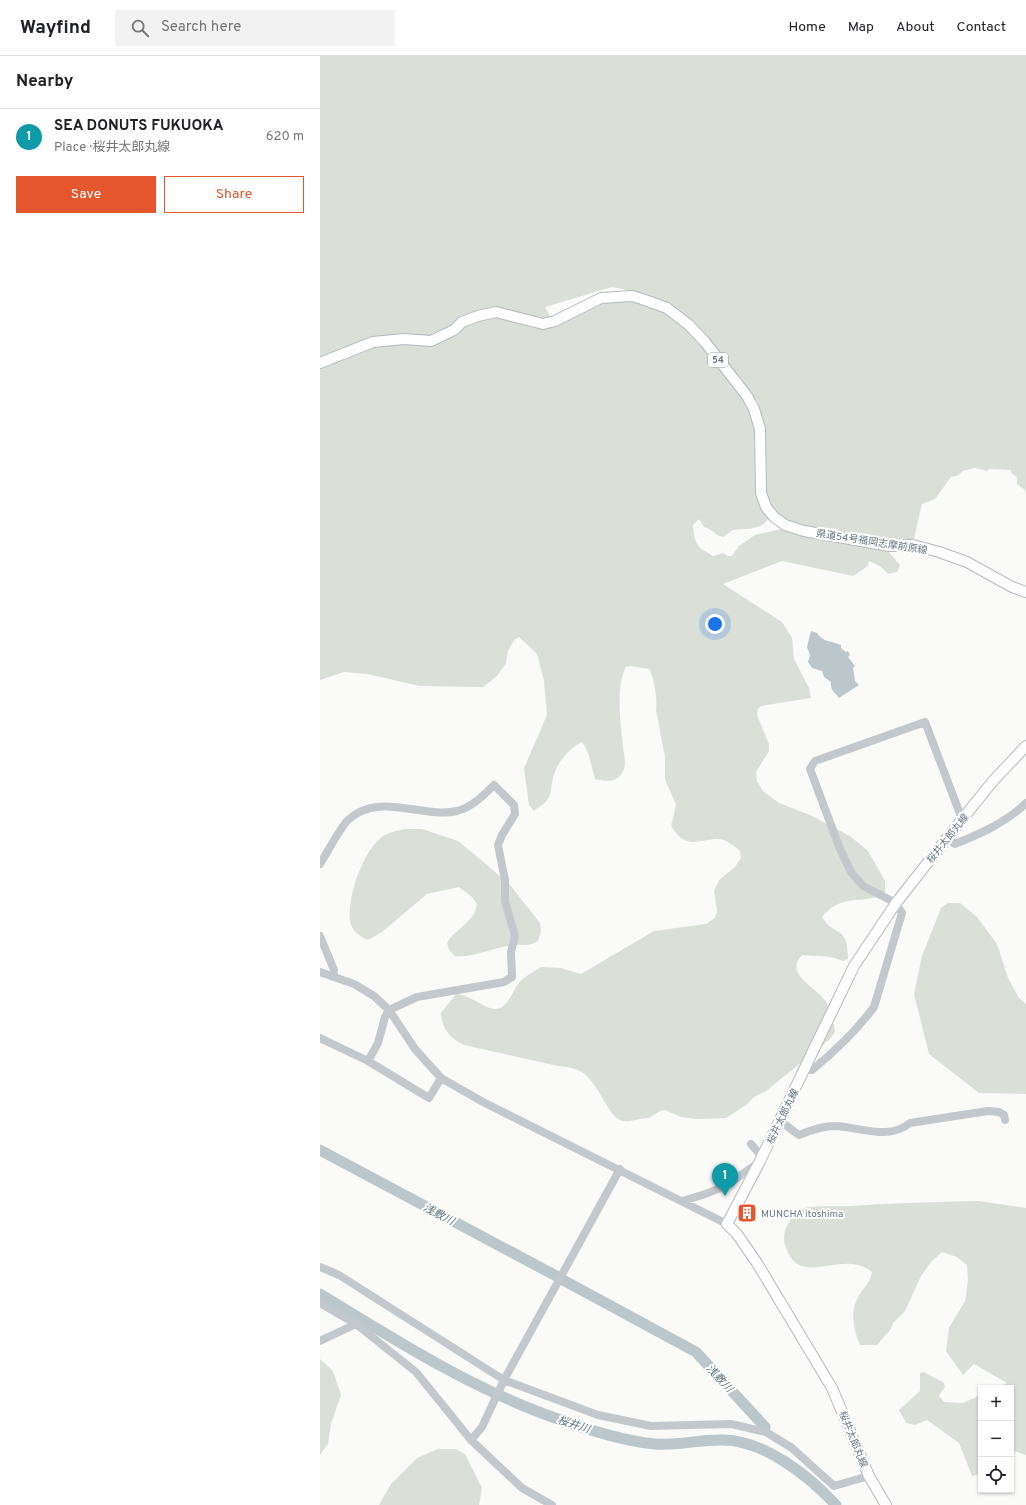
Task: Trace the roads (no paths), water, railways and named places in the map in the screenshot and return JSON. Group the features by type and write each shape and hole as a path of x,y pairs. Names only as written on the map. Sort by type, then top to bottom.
{"main road":[{"name":"県道54号福岡志摩前原線","path":"320,363 373,342 404,339 431,341 454,330 462,322 490,313 496,312 543,324 555,321 601,298 632,296 642,299 667,308 689,325 705,342 747,396 754,410 760,429 762,493 766,507 774,517 785,525 804,530 890,546 914,545 939,552 967,562 1012,587 1026,592"},
{"name":"桜井太郎丸線","path":"886,1505 869,1476 832,1388 757,1263 737,1234 727,1224 761,1160 854,966 896,903 993,781 1026,746"}],"street":[{"path":"805,1069 812,1070 827,1058 874,1007 902,913 896,903 863,886 851,872 840,849 810,769 815,761 925,722 962,819"},
{"path":"320,864 348,821 364,811 387,807 405,807 432,813 458,810 472,805 494,785 514,805 515,814 502,835 498,845 505,880 505,901 516,936 511,952 512,977 504,982 417,997 389,1010 385,1017 378,1043 368,1061"},
{"path":"947,838 955,844 972,838 1006,819 1018,811 1026,802"},
{"path":"320,936 334,970 333,976"},
{"path":"320,972 354,984 374,996 389,1010 415,1049 441,1078 483,1102 620,1169 727,1224"},
{"path":"320,1038 368,1061 429,1098 441,1078"},
{"path":"780,1121 799,1135 821,1127 835,1126 886,1132 901,1130 910,1123 988,1111 1000,1112 1004,1115 1005,1120"},
{"path":"682,1201 708,1194 725,1185 761,1160 751,1144"},
{"path":"471,1440 482,1427 493,1407 503,1383 620,1169"},
{"path":"320,1267 339,1275 503,1383 598,1415 651,1426 731,1424 766,1432 792,1448 834,1486 869,1476"},
{"path":"320,1303 356,1324 416,1372 471,1440 497,1462 519,1485 552,1505"},
{"path":"320,1341 356,1324"}],"waterway":[{"name":"浅敷川","path":"320,1150 558,1277"},
{"name":"浅敷川","path":"563,1280 696,1352 765,1427"},
{"name":"桜井川","path":"320,1294 437,1364 498,1395 529,1408 595,1431 643,1443 664,1444 724,1440 755,1446 770,1453 800,1472 836,1505"}],"place":[{"name":"SEA DONUTS FUKUOKA","path":"725,1196"},
{"name":"MUNCHA itoshima","path":"747,1213"}]}
